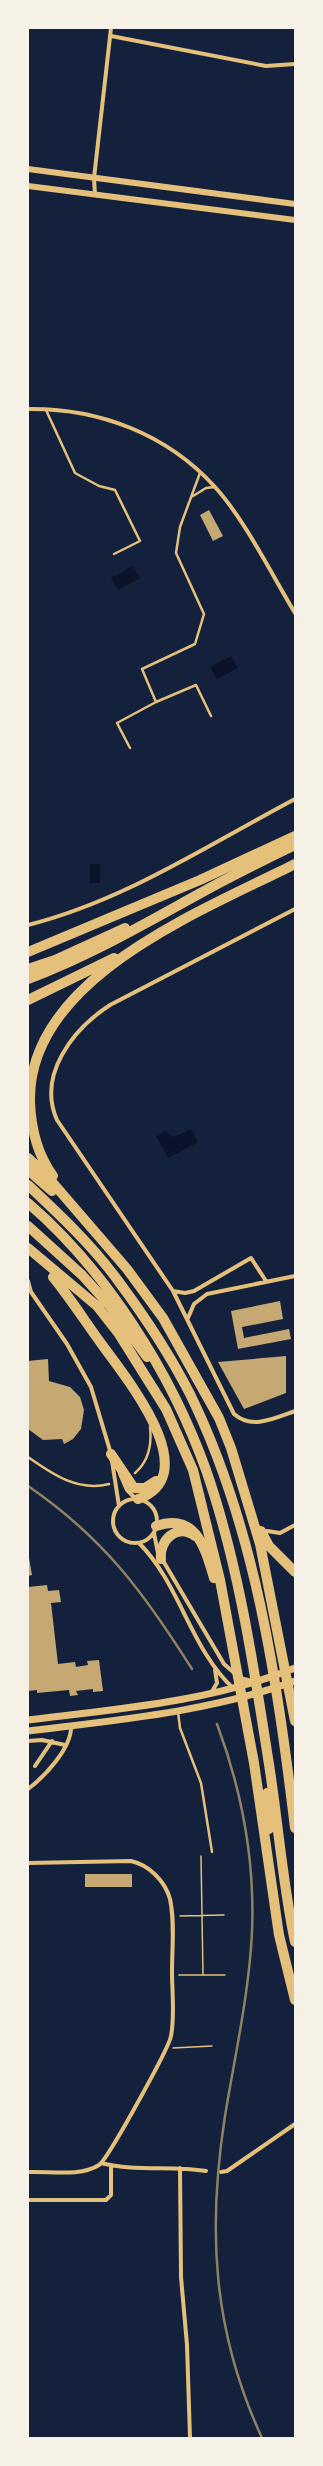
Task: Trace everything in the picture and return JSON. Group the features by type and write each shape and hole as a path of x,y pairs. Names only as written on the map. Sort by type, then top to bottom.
{"highway":[{"path":"28,952 200,880 295,836"},
{"path":"28,970 55,960 219,883 295,844"},
{"path":"28,1000 295,864"},
{"path":"28,979 57,968 136,930 219,883"},
{"path":"157,935 102,972 79,991 54,1021 33,1068 30,1088 31,1121 37,1146 45,1165 163,1318 219,1418 241,1468 263,1535 280,1559 295,1572"},
{"path":"28,1158 98,1234"},
{"path":"28,1170 98,1234"},
{"path":"28,1185 89,1246 118,1280 153,1330 189,1393 231,1495 246,1546 279,1699 295,1828"},
{"path":"28,1203 45,1218 118,1301 146,1345 164,1379 206,1469 218,1511 254,1668 295,1942"},
{"path":"28,1226 82,1275 110,1306 164,1379"},
{"path":"28,1248 96,1306 119,1334 150,1381 170,1417 191,1466 212,1542 254,1763 275,1907 295,2000"},
{"path":"28,1248 61,1287 149,1414 163,1448 165,1460 163,1474 156,1488 137,1499"},
{"path":"209,1402 229,1453 255,1546 268,1613 271,1657"},
{"path":"231,1448 260,1544 290,1667 295,1721"},
{"path":"111,1454 134,1488 145,1488 163,1474"},
{"path":"155,1529 167,1522 184,1524 199,1539 205,1550 228,1632"},
{"path":"162,1559 162,1545 166,1538 175,1532 184,1531 199,1539"},
{"path":"268,1759 267,1794 275,1907"}],"main road":[{"path":"28,1720 222,1692 261,1680 290,1667"},
{"path":"28,1731 178,1711 225,1703 295,1681"}],"street":[{"path":"95,195 94,178 111,28"},
{"path":"111,36 266,66 295,64"},
{"path":"28,170 295,204"},
{"path":"28,186 295,220"},
{"path":"28,409 76,412 124,424 166,446 200,473 215,488 232,509 295,613"},
{"path":"28,925 78,910 116,895 295,800"},
{"path":"295,909 110,1005 91,1017 65,1048 52,1080 50,1098 57,1120 173,1291 188,1318 228,1404 238,1418 260,1423 295,1411"},
{"path":"173,1291 185,1293 200,1287 251,1258 266,1281"},
{"path":"188,1318 194,1304 207,1294 295,1276"},
{"path":"28,1282 29,1291 67,1344 88,1381 96,1399 111,1454 119,1506 113,1521 116,1532 126,1541 139,1543 158,1567 215,1669 224,1680 243,1694 257,1694"},
{"path":"200,1287 207,1294"},
{"path":"111,1454 123,1483 137,1499 153,1508 156,1548 224,1664 240,1678 261,1680"},
{"path":"119,1506 129,1500 137,1499"},
{"path":"267,1530 280,1532 295,1525"},
{"path":"139,1543 155,1529"},
{"path":"207,1695 216,1686 215,1669"},
{"path":"28,1789 45,1775 65,1745 70,1734 71,1726"},
{"path":"28,1741 52,1741 65,1745"},
{"path":"35,1766 52,1741"},
{"path":"28,1863 109,1861 141,1863 156,1876 170,1899 172,1912 172,2035 164,2056 101,2164"},
{"path":"221,2172 227,2171 295,2124"},
{"path":"28,2172 85,2171 101,2164 111,2166 180,2168 206,2171"},
{"path":"28,2200 106,2200 111,2195 111,2166"},
{"path":"180,2168 181,2277 187,2345 190,2438"}],"lane":[{"path":"46,409 74,473 99,486 114,490 140,541 114,554"},
{"path":"156,702 142,669 195,644 204,614 176,553 180,527 200,473"},
{"path":"192,497 206,488 215,488"},
{"path":"130,748 117,723 156,702 196,685 211,716"},
{"path":"135,1473 142,1467 149,1453 151,1435 149,1414"},
{"path":"28,1457 55,1475 83,1485 109,1484"},
{"path":"178,1711 180,1728 202,1783 212,1852"}],"path":[{"path":"201,1856 203,1975"},
{"path":"180,1916 224,1915"},
{"path":"176,1976 225,1975"},
{"path":"173,2048 212,2046"}],"water":[{"path":"133,566 140,578 118,590 111,578"},
{"path":"231,656 238,668 217,679 210,667"},
{"path":"90,864 100,864 100,883 90,883"},
{"path":"191,1129 198,1142 168,1158 156,1136 165,1131 174,1137"}],"building":[{"path":"209,510 223,536 213,541 200,515"},
{"path":"280,1301 283,1319 242,1327 244,1338 289,1329 291,1339 238,1349 231,1311"},
{"path":"286,1356 286,1393 244,1409 218,1362"},
{"path":"48,1359 49,1381 70,1387 80,1397 84,1410 81,1429 73,1439 64,1444 62,1439 43,1440 28,1429 28,1361"},
{"path":"28,1552 32,1575 28,1576"},
{"path":"47,1585 48,1591 59,1590 61,1602 51,1603 58,1664 75,1662 76,1667 88,1665 87,1661 99,1660 103,1691 93,1692 93,1689 76,1691 78,1695 70,1696 69,1690 37,1693 37,1690 28,1691 28,1587"},
{"path":"85,1874 132,1874 132,1887 85,1887"}],"railway":[{"path":"28,1486 79,1526 120,1568 157,1616 192,1669"},
{"path":"217,1724 226,1749 245,1826 249,1853 252,1905 252,1932 248,1978 219,2159 216,2200 218,2280 224,2320 233,2359 246,2398 262,2438"}]}
